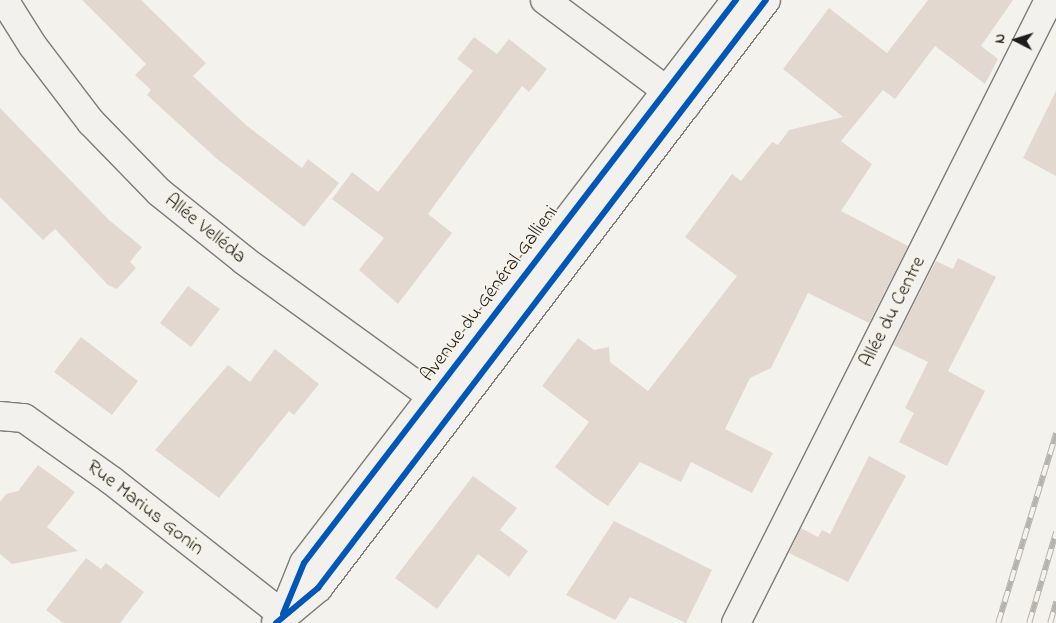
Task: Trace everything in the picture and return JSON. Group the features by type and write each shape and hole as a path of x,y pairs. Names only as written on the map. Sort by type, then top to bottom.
{"street":[{"name":"Allée Velléda","path":"4,0 33,46 91,122 159,192 245,261 442,403"},
{"path":"545,0 676,98"},
{"name":"Avenue du Général Gallieni","path":"676,98 736,0"},
{"name":"Avenue du Général Gallieni","path":"279,619 304,562 442,403 676,98 766,0"},
{"name":"Allée du Centre","path":"736,623 1049,0"},
{"name":"Rue Marius Gonin","path":"0,416 24,418 111,480 279,619"}],"building":[{"path":"82,0 141,0 206,63 193,76 246,125 302,168 308,159 339,183 304,227 216,158 147,95 151,90 135,75 146,64"},
{"path":"928,0 1013,0 981,46 998,59 985,84 935,46 895,99 883,90 841,141 872,164 841,211 908,246 869,323 808,293 771,368 750,378 725,429 773,453 752,493 691,462 681,482 640,462 608,506 594,497 555,467 589,422 542,386 578,338 594,350 609,347 610,362 648,391 737,276 685,237 732,174 741,181 772,142 778,145 789,130 843,117 783,69 829,8 887,53"},
{"path":"474,37 497,54 509,39 547,69 529,92 522,86 428,214 452,233 398,304 359,270 384,238 332,199 352,172 378,192 473,71 457,59"},
{"path":"1056,91 1056,176 1023,158"},
{"path":"0,108 109,220 142,247 130,262 136,268 117,289 108,285 55,229 43,240 0,197"},
{"path":"958,258 996,277 948,371 985,391 947,466 899,442 914,413 905,408 928,362 893,345 936,261 953,269"},
{"path":"188,286 220,309 191,347 160,323"},
{"path":"81,337 138,381 112,415 54,372"},
{"path":"275,349 319,384 294,415 289,411 219,498 155,450 228,365 250,382"},
{"path":"869,456 906,476 848,582 789,553 801,528 818,537 822,530 830,534"},
{"path":"38,465 75,492 47,527 78,551 12,564 0,554 0,502 6,494 18,491"},
{"path":"473,476 517,508 500,530 528,551 509,577 478,554 437,609 395,578"},
{"path":"614,521 712,570 686,623 630,597 615,620 566,595"},
{"path":"86,558 101,569 106,563 144,592 120,623 63,623 46,610"}],"railway":[{"path":"998,623 1056,433"},
{"path":"1029,623 1056,532"},
{"path":"1050,623 1056,602"}],"cycle path":[{"path":"283,614 304,563 736,0"},
{"path":"276,623 318,588 766,0"}]}
